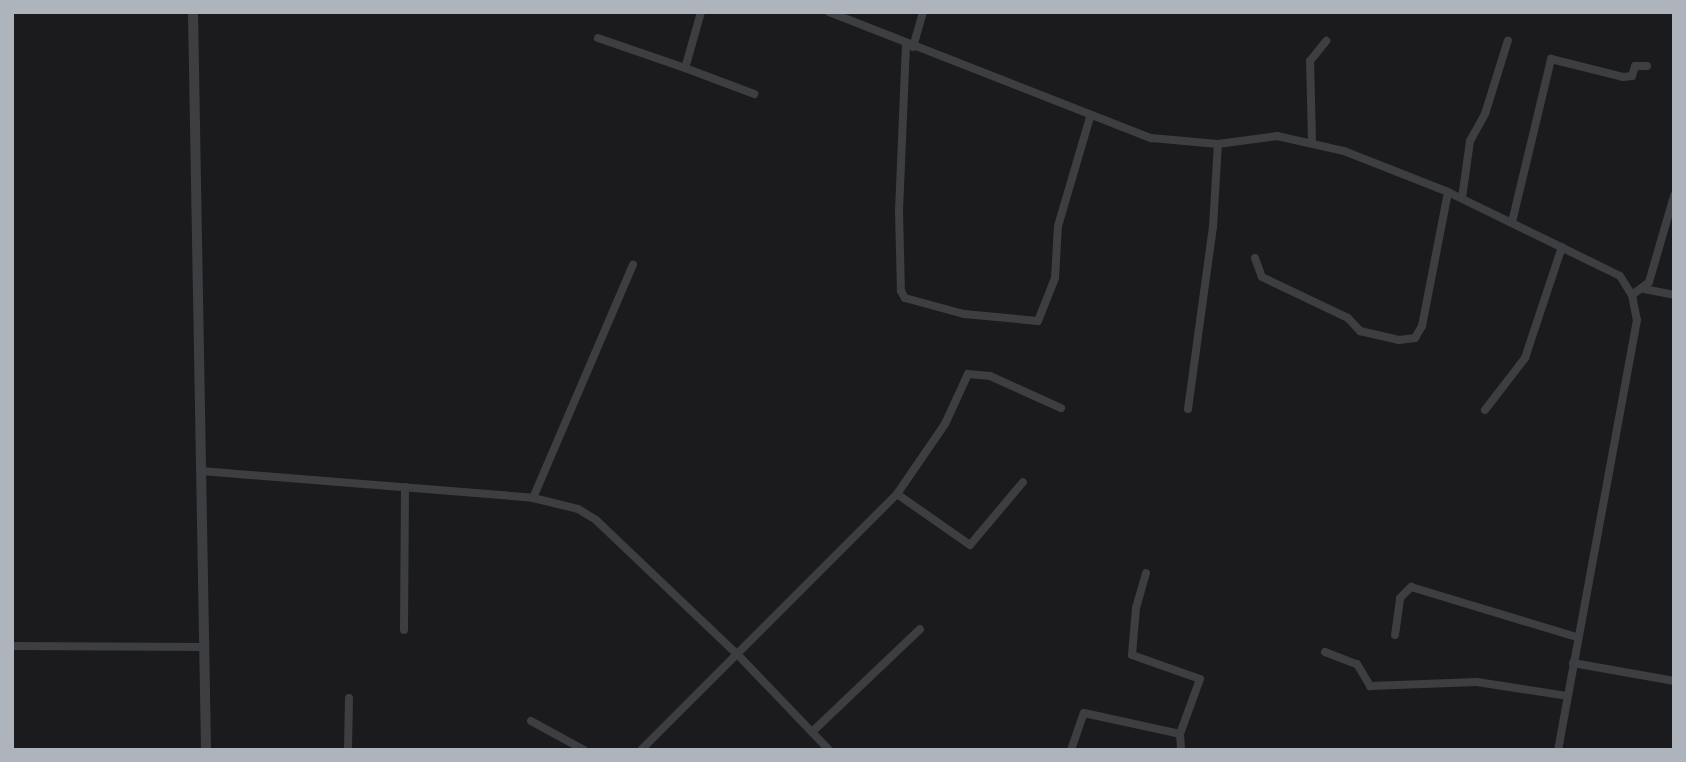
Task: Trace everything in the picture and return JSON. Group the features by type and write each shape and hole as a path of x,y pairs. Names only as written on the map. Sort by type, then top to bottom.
{"street":[{"path":"193,12 206,750"},
{"path":"685,68 701,12"},
{"path":"829,12 1090,117 1175,144 1218,144 1277,136 1312,141 1448,192 1607,267 1632,295 1637,320 1558,750"},
{"path":"923,12 910,46 899,211 901,291 905,298 964,314 1038,321 1055,278 1055,239 1090,117"},
{"path":"598,37 754,93"},
{"path":"1462,198 1471,141 1485,114 1508,40"},
{"path":"1312,141 1310,61 1326,41"},
{"path":"1512,222 1551,59 1629,78 1635,65 1647,65"},
{"path":"1188,409 1213,227 1218,144"},
{"path":"1255,258 1262,277 1349,318 1360,331 1415,338 1422,326 1448,192"},
{"path":"1644,289 1674,196"},
{"path":"1485,410 1524,358 1562,247"},
{"path":"533,498 633,265"},
{"path":"1632,295 1644,289 1674,295"},
{"path":"641,750 897,494 945,424 968,374 990,376 1061,408"},
{"path":"201,471 533,498 589,514 738,655 829,750"},
{"path":"897,494 970,544 978,541 1023,482"},
{"path":"404,630 405,487"},
{"path":"1146,573 1139,591 1130,653 1136,659 1200,678 1180,734 1181,750"},
{"path":"1395,635 1400,598 1411,587 1577,636"},
{"path":"812,732 920,629"},
{"path":"12,646 205,648"},
{"path":"1325,652 1357,664 1370,686 1477,682 1567,696"},
{"path":"1573,663 1674,681"},
{"path":"348,750 349,698"},
{"path":"1071,750 1084,713 1180,734"},
{"path":"531,721 584,750"}]}
